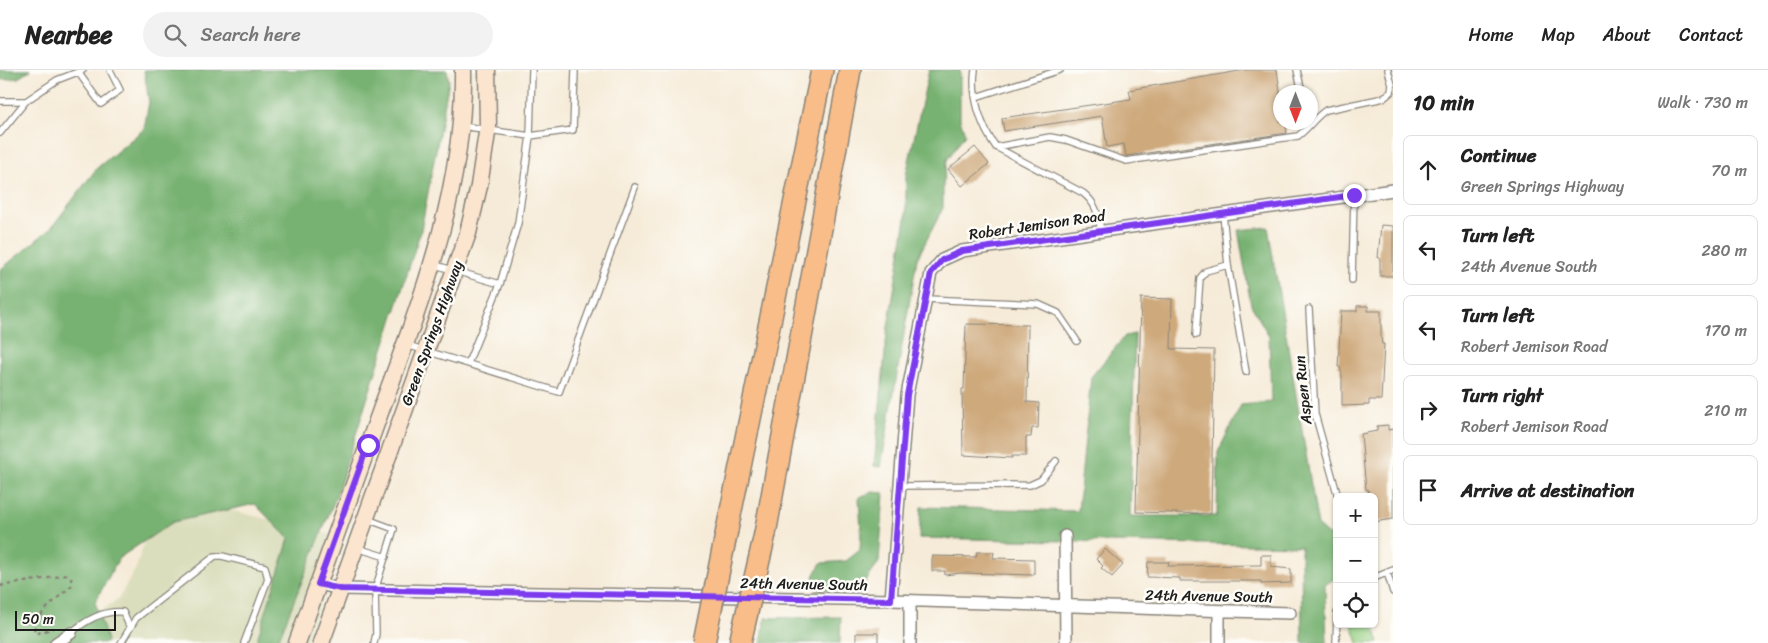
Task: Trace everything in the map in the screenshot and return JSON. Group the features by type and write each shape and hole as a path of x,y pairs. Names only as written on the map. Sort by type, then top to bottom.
{"highway":[{"path":"704,643 822,70"},
{"path":"740,643 765,534 850,70"}],"main road":[{"name":"Green Springs Highway","path":"296,643 405,345 432,264 453,186 463,70"},
{"name":"Green Springs Highway","path":"325,642 365,519 468,233 479,186 487,130 486,70"}],"street":[{"name":"Robert Jemison Road","path":"891,600 907,395 931,273 942,260 962,251 1393,190"},
{"path":"1065,536 1066,643"},
{"name":"24th Avenue South","path":"318,584 341,589 891,600 1290,613"},
{"path":"910,601 910,643"},
{"path":"1219,611 1220,643"},
{"path":"56,643 71,633"}],"lane":[{"path":"0,133 26,101 57,80 81,71 101,104 120,90 110,70"},
{"path":"468,363 500,284 518,223 530,136 532,70"},
{"path":"459,126 530,136 573,130 575,70"},
{"path":"975,70 976,97 988,137 996,147 1083,193 1092,200 1096,208 1101,231"},
{"path":"976,97 1060,70"},
{"path":"1297,70 1300,85"},
{"path":"1318,115 1326,110 1384,98 1391,92 1392,85 1388,70"},
{"path":"0,101 26,101"},
{"path":"996,147 1050,137 1066,140 1116,159 1131,160 1298,136 1303,130"},
{"path":"405,345 559,392 635,187"},
{"path":"1352,280 1354,195"},
{"path":"1223,214 1228,265 1246,372"},
{"path":"432,264 500,284"},
{"path":"1196,335 1200,278 1206,271 1228,265"},
{"path":"926,299 1038,304 1058,312 1077,341"},
{"name":"Aspen Run","path":"1309,309 1315,414 1337,493"},
{"path":"900,486 1030,485 1041,480 1056,461"},
{"path":"365,519 394,529 375,590 376,634 374,643"},
{"path":"355,548 386,557"},
{"path":"121,643 136,618 214,556 222,556 265,567 268,572 268,579 244,643"},
{"path":"1378,576 1390,571 1393,592"},
{"path":"71,633 86,620 113,611 124,612 130,628"},
{"path":"1336,628 1336,643"}],"path":[{"path":"0,586 67,575 71,578 72,585 41,616 35,624 34,631 38,633 64,625 69,628 71,633"}],"shaded area":[{"path":"156,492 345,538 306,643 77,643 71,633 119,598 136,568 150,524"}],"green space":[{"path":"0,70 31,70 18,78 0,80"},
{"path":"144,70 447,70 449,81 421,230 336,497 277,643 256,643 289,539 255,504 173,522 119,558 95,602 107,640 106,643 0,643 0,270 51,228 97,168 144,129 149,102"},
{"path":"929,70 960,70 960,119 965,134 947,160 943,186 943,208 917,259 881,467 874,466 887,333 906,218 906,175"},
{"path":"1268,227 1318,526 1328,535 1333,535 1333,580 1325,585 1327,643 1302,643 1301,546 919,538 921,507 1078,511 1091,377 1125,336 1135,334 1130,516 1217,516 1218,452 1241,405 1271,402 1269,336 1251,305 1238,230"},
{"path":"873,492 884,493 879,562 861,589 816,590 812,580 821,563 846,561 860,550 859,497"},
{"path":"841,617 840,643 761,643 765,618"},
{"path":"1353,628 1374,628 1379,643 1358,643"}],"building":[{"path":"1245,70 1277,70 1279,85 1273,85 1273,130 1286,130 1287,133 1126,156 1124,144 1107,147 1102,116 1004,131 1002,118 1131,99 1129,90"},
{"path":"975,147 989,164 962,186 948,169"},
{"path":"1381,225 1393,226 1393,276 1380,276 1380,258 1378,258"},
{"path":"1141,298 1172,299 1171,349 1214,350 1211,514 1136,512"},
{"path":"1357,306 1368,306 1368,311 1381,311 1381,336 1382,344 1384,344 1381,400 1369,400 1369,405 1342,406 1342,375 1340,367 1338,367 1341,311 1357,311"},
{"path":"966,324 1028,325 1027,402 1039,403 1038,428 1032,428 1031,437 1026,437 1026,456 1012,456 1012,458 963,455 962,389 964,389"},
{"path":"1388,425 1388,430 1393,429 1393,519 1378,521 1378,493 1368,493 1368,489 1366,490 1361,434 1377,431 1377,426"},
{"path":"1105,549 1123,565 1112,577 1101,568 1103,566 1096,559"},
{"path":"977,552 994,552 993,558 1034,559 1034,575 961,573 945,575 945,571 932,571 932,556 976,557"},
{"path":"1261,555 1271,555 1271,567 1291,569 1291,583 1261,584 1261,581 1180,581 1180,578 1147,577 1148,562 1169,562 1168,566 1261,565"},
{"path":"856,633 878,633 878,643 856,643"}],"route":[{"path":"368,445 318,584 341,589 891,600 907,395 931,273 942,260 962,251 1354,195"}]}
